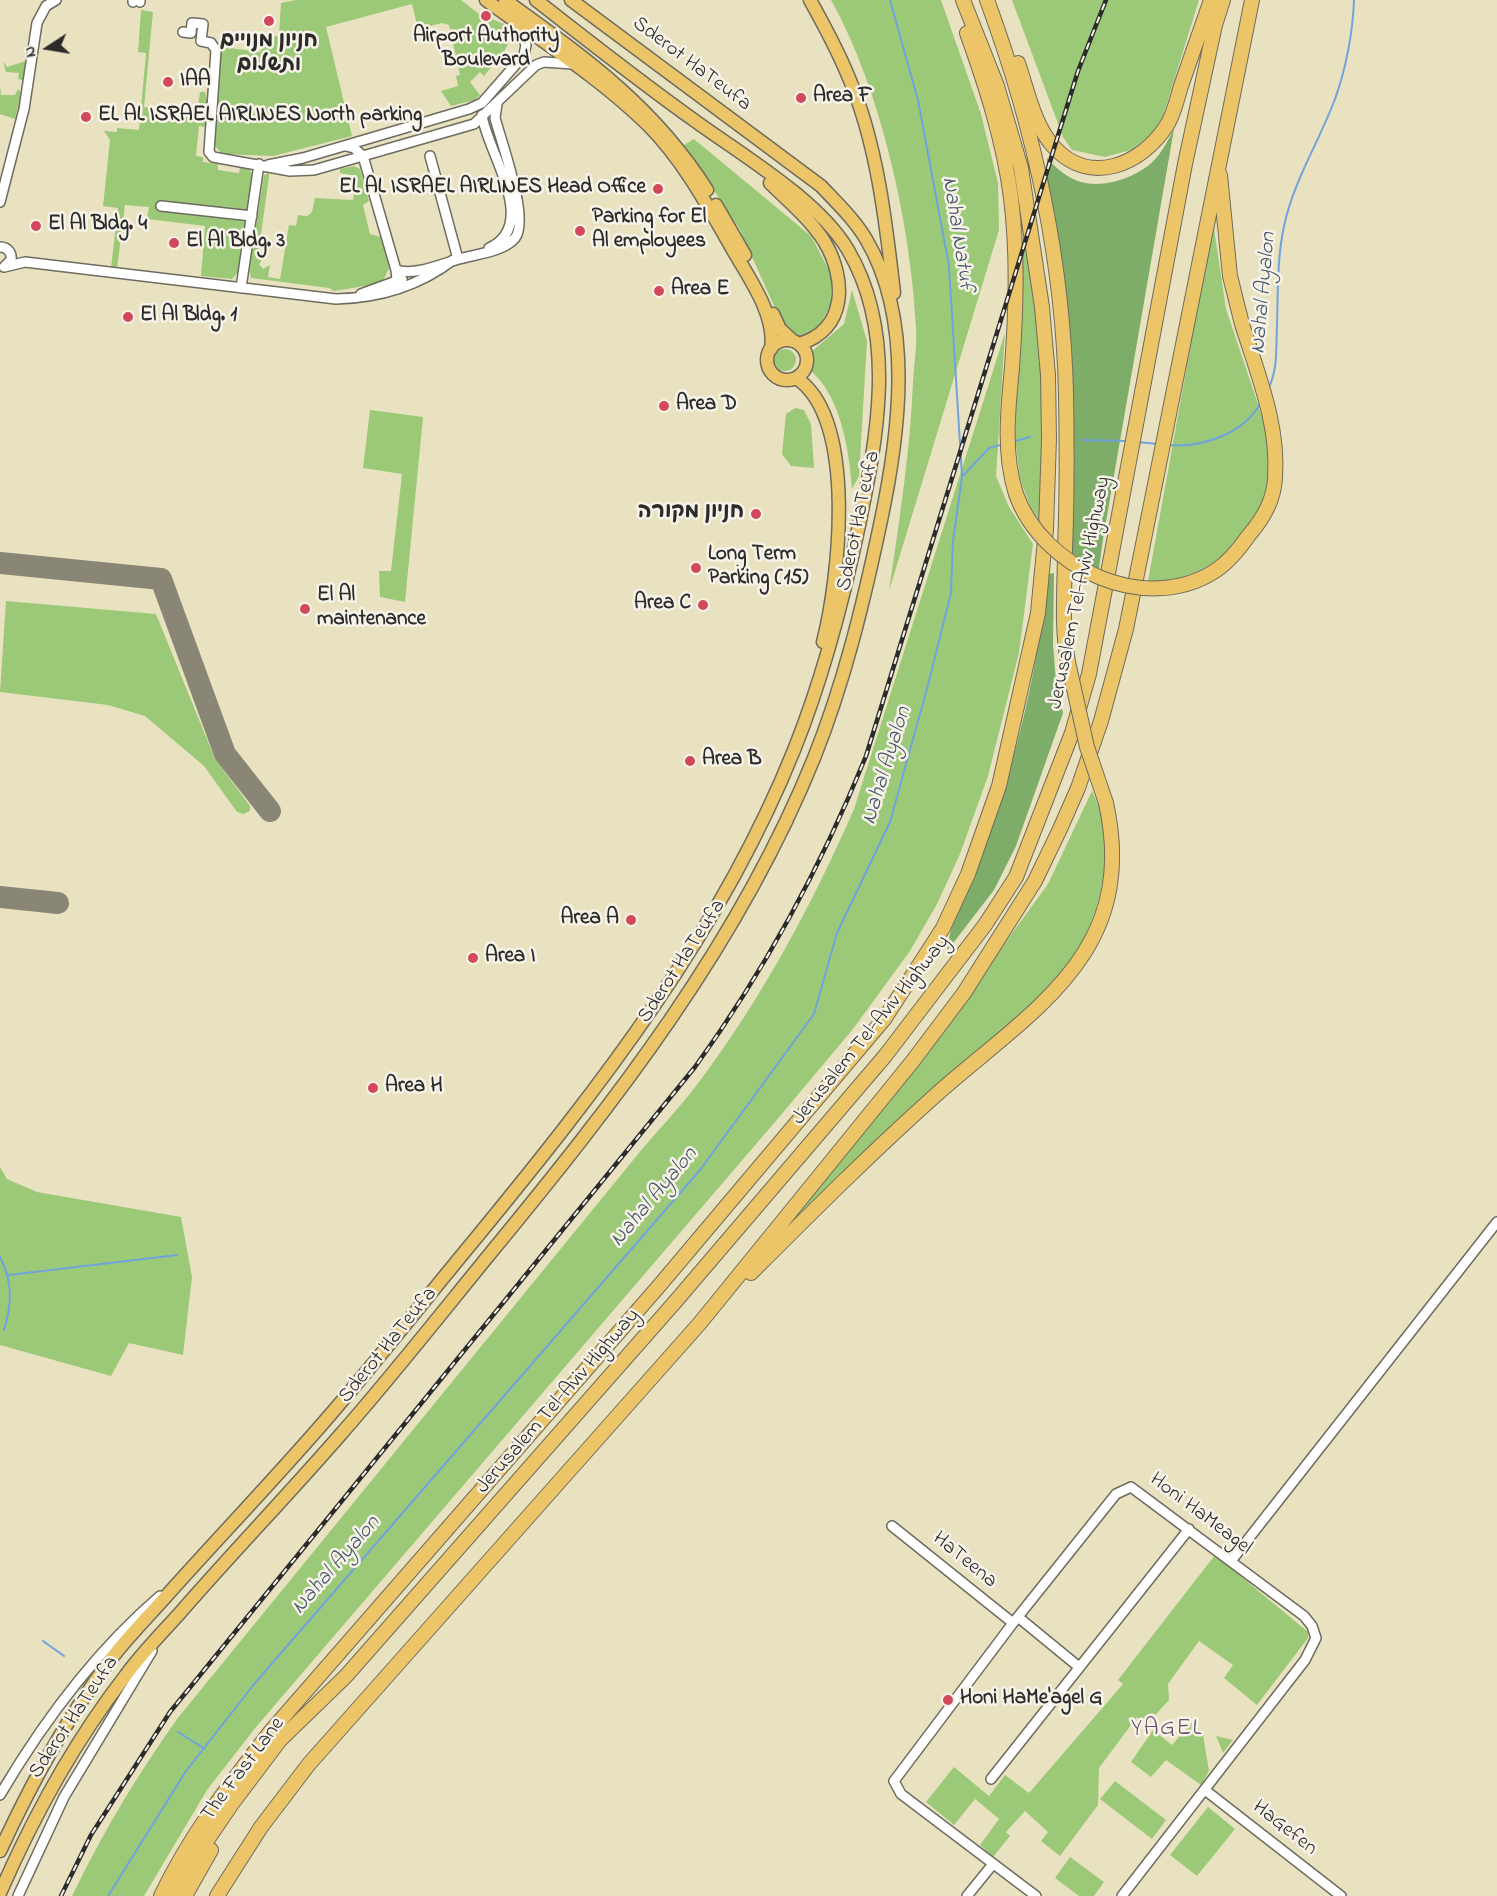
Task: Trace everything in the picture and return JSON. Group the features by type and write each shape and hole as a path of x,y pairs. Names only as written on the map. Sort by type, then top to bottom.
{"highway":[{"path":"956,0 995,122 1011,197 1017,297 1008,437 1013,481 1023,510 1037,532 1058,553 1076,566 1102,578 1136,587 1176,586 1215,571 1237,552 1270,504 1275,480 1275,432 1230,276 1220,174 1220,158 1239,56"},
{"path":"161,1896 182,1853 220,1796 271,1731 659,1286 885,1018 943,928 968,874 999,786 1038,613 1046,529 1049,439 1048,375 1042,306 1021,168 997,86 963,0"},
{"path":"700,1323 860,1164 938,1093 1056,992 1089,942 1106,900 1112,852 1106,803 1086,747 1068,662 1063,621 1066,392 1053,249 1044,191 1031,135 987,0"},
{"path":"995,0 1040,126 1053,146 1068,158 1093,168 1120,166 1133,160 1144,153 1168,124 1211,0"},
{"name":"Jerusalem Tel-Aviv Highway","path":"174,1896 191,1864 231,1805 280,1740 346,1676 675,1302 885,1056 1016,877 1072,734 1089,674 1185,164 1215,25 1223,0"},
{"path":"217,1896 261,1827 309,1764 700,1323 912,1062 964,993 1035,882 1078,788 1112,683 1126,629 1252,0"},
{"name":"The Fast Lane","path":"185,1896 196,1872 234,1814 346,1676"}],"main road":[{"path":"486,0 614,94 649,126 679,163 745,269 771,326 771,349 768,360 771,371 784,380 796,378 804,371 807,360 796,343 780,329 732,231 672,140 619,85 505,0"},
{"name":"Sderot HaTeufa","path":"0,1851 46,1761 109,1662 336,1407 541,1157 637,1032 687,957 724,895 771,801 803,726 832,639 866,493 877,415 880,366 877,337 867,292 849,252 834,230 795,194 645,85 536,0"},
{"name":"Sderot HaTeufa","path":"0,1893 45,1797 81,1738 125,1675 345,1430 558,1170 654,1044 705,969 768,858 813,760 852,645 893,460 898,417 898,366 886,286 868,241 850,216 821,186 571,0"},
{"path":"810,0 850,78 862,117 887,227 898,335 898,366"},
{"path":"746,158 824,240 839,292 833,320 820,335 796,343 781,341 771,349"},
{"path":"796,378 812,391 822,411 833,447 839,490 838,539 826,629 803,726"}],"street":[{"path":"0,202 24,109 37,23 46,6 56,0"},
{"path":"183,32 191,33 192,23 202,24 201,40 211,43 216,50 209,152 217,159 307,172 363,156 481,114 496,104 536,65 544,62 573,64"},
{"path":"354,298 456,260 502,248 516,238 520,219 496,152 484,129 481,114 524,55 523,33 517,23"},
{"path":"496,104 495,117 510,187"},
{"path":"263,165 344,146 469,110 481,114 497,127"},
{"path":"344,146 354,148 363,156 396,270 402,281"},
{"path":"430,156 456,260"},
{"path":"241,288 252,216 263,165"},
{"path":"161,206 252,216"},
{"path":"5,249 25,262"},
{"path":"2,268 11,260 5,249"},
{"path":"2,268 25,262 336,299 375,297 402,281 456,260"},
{"path":"396,270 402,281"},
{"path":"386,286 396,270"},
{"path":"1231,1561 1497,1222"},
{"name":"Honi HaMeagel","path":"1036,1896 901,1794 894,1781 1016,1620 1121,1490 1131,1487 1137,1489 1309,1621 1316,1638 1311,1652 1122,1896"},
{"name":"HaTeena","path":"892,1526 1079,1667"},
{"path":"991,1779 1189,1529"},
{"path":"0,1795 58,1708 108,1646 136,1617 185,1575"},
{"path":"18,1896 64,1797 165,1629"},
{"name":"HaGefen","path":"1205,1790 1341,1896"},
{"path":"967,1896 993,1864"}],"green space":[{"path":"296,0 461,0 479,14 507,25 510,32 509,39 503,52 484,76 480,72 470,82 480,95 475,100 451,106 441,91 458,86 456,76 460,75 449,25 442,23 418,29 412,4 326,27 352,136 273,156 222,154 214,145 214,139 222,47 260,52 268,39 279,35 281,3"},
{"path":"831,0 941,0 981,114 998,183 999,230 889,591 904,487 912,409 916,335 913,288 900,203 879,116 849,35"},
{"path":"1012,0 1199,0 1163,116 1152,134 1131,150 1105,157 1072,150 1063,137"},
{"path":"141,10 153,12 144,107 159,109 161,118 175,119 179,111 197,113 200,92 205,92 208,103 206,127 199,126 196,156 203,157 203,162 218,164 218,170 239,173 240,167 247,166 250,169 252,175 238,272 232,279 201,276 205,226 147,219 149,207 125,205 117,269 111,268 118,208 103,206 110,140 104,131 117,132 117,128 139,130 146,53 138,52"},
{"path":"29,60 25,81 18,79 19,73 6,72 3,61 7,67"},
{"path":"0,86 1,95 15,95 18,89 21,93 15,119 0,114"},
{"path":"1174,129 1099,569 1080,560 1069,550 1057,235 1047,178 1047,158 1062,172 1081,182 1101,184 1112,182 1133,175 1150,164 1162,151"},
{"path":"694,139 811,236 831,274 831,305 819,326 803,338 791,334 783,326 740,230 684,145"},
{"path":"354,166 360,169 369,201 363,205 370,234 381,237 389,268 382,283 369,288 365,286 334,291 329,288 251,278 249,270 264,175 269,173 258,256 264,257 259,264 263,269 270,265 268,277 280,279 289,225 296,226 298,215 307,216 312,212 315,198 353,200 357,176 340,173 340,169"},
{"path":"1213,222 1226,309 1266,428 1269,460 1267,485 1258,512 1248,529 1221,557 1187,576 1148,581"},
{"path":"1027,227 1045,373 1043,527 1030,506 1020,479 1015,437 1021,295 1018,254"},
{"path":"852,290 867,341 859,476 852,489 849,458 842,425 830,395 811,371 813,361 811,352 844,324"},
{"path":"1005,333 996,476 1009,507 1033,544 1019,653 988,776 960,854 937,904 910,951 853,1029 775,1122 256,1727 207,1790 144,1896 72,1896 121,1805 177,1719 691,1092 722,1050 765,984 821,880 854,809"},
{"path":"785,349 793,352 796,360 793,368 785,371 777,368 774,360 777,352"},
{"path":"795,408 804,410 811,424 814,468 791,466 782,454 786,414"},
{"path":"370,410 423,417 405,602 380,597 379,571 391,571 402,474 363,468"},
{"path":"1054,573 1053,644 1056,683 1063,713 1016,846 994,890 947,951 954,921 984,850 1009,772 1033,673 1048,574"},
{"path":"6,601 156,614 215,759 250,806 250,811 243,814 237,812 204,766 145,716 108,705 0,692"},
{"path":"1092,791 1107,827 1107,850 1102,885 1087,932 1072,960 1052,989 758,1259 948,1021 1048,884"},
{"path":"0,1167 7,1179 37,1192 181,1217 192,1277 183,1355 129,1343 111,1376 0,1345"},
{"path":"1215,1555 1308,1632 1308,1638 1257,1705 1224,1678 1233,1665 1199,1641 1168,1684 1169,1700 1146,1725 1137,1717 1099,1768 1098,1805 1060,1856 1041,1841 1048,1832 1025,1811 1006,1832 1010,1836 993,1857 980,1845 999,1819 975,1799 954,1825 926,1802 954,1767 989,1796 1005,1775 1029,1793 1123,1684 1118,1680"},
{"path":"1192,1722 1203,1735 1209,1771 1201,1785 1166,1760 1151,1777 1131,1762 1153,1730 1172,1745"},
{"path":"1216,1736 1233,1740 1223,1753"},
{"path":"1115,1781 1166,1820 1152,1839 1100,1799"},
{"path":"1208,1807 1235,1829 1197,1876 1170,1855"},
{"path":"1070,1857 1104,1882 1094,1896 1079,1896 1055,1878"}],"waterway":[{"name":"Nahal Natuf","path":"890,0 918,100 949,266 962,476"},
{"name":"Nahal Ayalon","path":"1268,389 1276,359 1279,263 1284,226 1300,177 1329,115 1339,87 1348,50 1354,0"},
{"name":"Nahal Ayalon","path":"1168,445 1195,444 1222,436 1245,422 1261,402"},
{"name":"Nahal Ayalon","path":"1012,442 1030,437"},
{"name":"Nahal Ayalon","path":"1082,440 1127,441"},
{"name":"Nahal Ayalon","path":"1138,442 1157,444"},
{"name":"Nahal Ayalon","path":"108,1896 186,1771 255,1683 700,1170 814,1014 837,933 890,822 928,685 951,593 953,541 962,477 989,448 1004,444"},
{"path":"9,1275 177,1255"},
{"path":"0,1257 10,1293 9,1311 4,1330"},
{"path":"43,1641 64,1656"},
{"path":"178,1732 205,1749"}],"taxiway":[{"path":"0,563 161,579 225,754 270,811"},
{"path":"0,897 58,903"}],"railway":[{"path":"61,1896 91,1835 170,1712 695,1067 745,993 790,917 830,838 866,756 1078,71 1106,0"}],"place":[{"name":"Airport Authority Boulevard","path":"486,16"},
{"name":"חניון מנויים ותשלום","path":"269,21"},
{"name":"IAA","path":"168,82"},
{"name":"Area F","path":"801,98"},
{"name":"EL AL ISRAEL AIRLINES North parking","path":"86,117"},
{"name":"EL AL ISRAEL AIRLINES Head Office","path":"658,189"},
{"name":"El Al Bldg. 4","path":"36,226"},
{"name":"Parking for El Al employees","path":"580,231"},
{"name":"El Al Bldg. 3","path":"174,243"},
{"name":"Area E","path":"659,291"},
{"name":"El Al Bldg. 1","path":"128,317"},
{"name":"Area D","path":"664,406"},
{"name":"חניון מקורה","path":"756,514"},
{"name":"Long Term Parking (15)","path":"696,568"},
{"name":"Area C","path":"703,605"},
{"name":"El Al maintenance","path":"305,609"},
{"name":"Area B","path":"690,761"},
{"name":"Area A","path":"631,920"},
{"name":"Area I","path":"473,958"},
{"name":"Area H","path":"373,1088"},
{"name":"Honi HaMe'agel G","path":"948,1700"}],"district":[{"name":"YAGEL","path":"1167,1730"}]}
